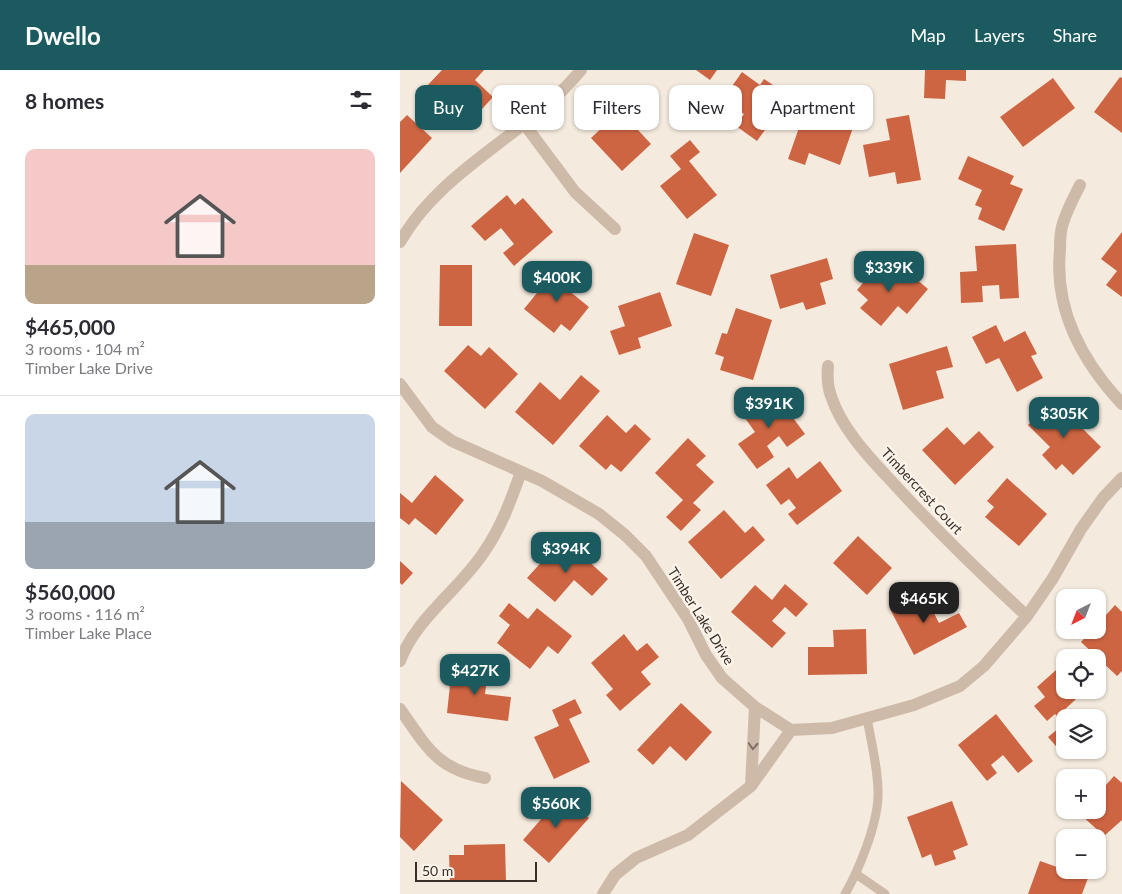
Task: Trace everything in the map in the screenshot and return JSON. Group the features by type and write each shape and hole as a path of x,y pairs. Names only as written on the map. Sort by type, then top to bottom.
{"street":[{"path":"564,91 581,70"},
{"path":"400,242 408,228 448,182 471,163 518,130"},
{"path":"529,130 576,192 615,229"},
{"path":"1080,185 1062,224 1058,268 1065,315 1086,360 1102,382 1122,404"},
{"name":"Timbercrest Court","path":"828,366 826,379 831,397 844,422 868,456 945,540 1027,616"},
{"name":"Timber Lake Drive","path":"400,384 432,427 452,441 542,481 600,514 625,535 646,556 688,619 706,656 722,678 755,707 791,730"},
{"path":"400,661 413,635 484,553 507,512 520,472"},
{"path":"603,894 615,875 636,858 688,835 751,786 791,730 832,728 914,705 960,686 984,666 1027,616 1053,578 1081,529 1103,498 1122,478"},
{"path":"751,786 755,707"},
{"path":"400,709 430,750 452,769 485,778"}],"lane":[{"path":"845,894 856,874 868,844 878,798 867,717"},
{"path":"856,874 886,894"}],"building":[{"path":"442,70 484,70 475,80 480,85 428,85"},
{"path":"696,70 717,70 710,80"},
{"path":"925,70 966,70 966,81 946,80 945,99 924,98"},
{"path":"742,72 760,85 752,85 752,130 765,130 757,141 742,130 742,117 744,114 742,113 742,85 733,85"},
{"path":"1120,77 1122,78 1122,133 1094,112"},
{"path":"1053,78 1075,108 1023,147 1000,117"},
{"path":"764,79 773,85 760,85"},
{"path":"482,87 492,96 482,109"},
{"path":"407,115 415,122 415,130 423,130 432,138 400,173 400,122"},
{"path":"909,115 921,180 897,184 895,172 869,177 863,145 890,140 886,119"},
{"path":"600,130 638,130 651,144 622,171 591,138"},
{"path":"798,130 852,130 840,165 809,153 805,165 788,159"},
{"path":"690,140 700,152 689,161 717,195 687,219 660,186 681,169 670,156"},
{"path":"968,156 1014,176 1010,184 1023,189 1004,231 978,219 982,208 975,205 982,190 958,179"},
{"path":"507,195 515,205 523,198 553,232 514,266 503,253 514,244 501,228 485,241 471,226"},
{"path":"1122,232 1122,297 1106,285 1117,271 1101,259"},
{"path":"694,233 729,245 711,296 676,284"},
{"path":"1016,244 1019,298 1000,299 999,285 982,286 983,302 961,303 960,272 977,271 975,246"},
{"path":"886,256 896,264 888,272 900,283 909,273 928,289 907,314 898,306 881,326 860,308 868,300 857,290"},
{"path":"827,258 833,279 820,283 826,304 806,310 803,302 780,309 770,275"},
{"path":"440,265 472,265 472,326 439,326"},
{"path":"558,267 575,281 568,290 589,307 570,331 561,324 554,333 524,309"},
{"path":"660,292 672,326 638,338 641,348 619,355 610,331 625,326 618,306"},
{"path":"736,308 772,320 753,380 720,370 724,357 715,354 722,333 727,334"},
{"path":"996,325 1004,342 1025,331 1037,354 1031,356 1043,378 1017,392 999,358 986,364 972,337"},
{"path":"468,345 481,356 489,347 518,374 485,409 444,371"},
{"path":"947,346 953,367 936,371 944,398 903,410 889,364"},
{"path":"581,375 600,391 553,445 515,412 540,382 560,400"},
{"path":"773,391 805,434 787,447 779,436 767,446 774,457 757,469 738,444 755,432 742,414"},
{"path":"1054,400 1101,447 1073,475 1062,464 1056,470 1042,455 1050,447 1028,425"},
{"path":"607,415 626,433 635,424 651,439 621,472 611,464 606,470 579,446"},
{"path":"947,427 964,445 979,431 994,447 955,485 922,450"},
{"path":"688,438 706,456 696,465 714,482 693,503 701,510 681,531 666,517 683,500 655,473"},
{"path":"820,461 842,491 797,525 788,514 796,508 789,499 781,505 766,485 789,467 797,479"},
{"path":"435,475 464,500 436,535 415,518 409,525 400,518 400,493 412,503"},
{"path":"1007,478 1047,514 1019,546 985,517 994,507 987,501"},
{"path":"724,510 745,533 753,526 765,540 721,579 688,542"},
{"path":"858,536 892,568 867,595 833,563"},
{"path":"557,545 567,554 573,547 608,579 592,596 574,580 555,602 527,578"},
{"path":"400,561 413,573 402,585 400,583"},
{"path":"785,584 808,604 796,617 785,607 772,621 786,633 772,648 731,612 755,585 772,600"},
{"path":"923,592 939,623 959,613 967,627 914,655 890,609"},
{"path":"509,603 528,619 537,608 572,636 558,654 548,646 530,669 497,643 510,625 499,616"},
{"path":"1115,605 1122,612 1122,671 1117,676 1106,666 1106,649 1088,649 1081,642 1084,639 1106,639 1106,615"},
{"path":"866,629 867,674 808,675 808,647 834,647 833,630"},
{"path":"624,634 637,651 647,643 659,657 641,672 651,684 620,711 606,695 613,689 591,663"},
{"path":"452,666 488,670 485,694 511,697 508,721 447,713"},
{"path":"1056,670 1056,699 1076,699 1065,709 1056,709 1056,715 1047,721 1034,706 1045,697 1037,687"},
{"path":"575,699 582,713 569,719 590,762 554,779 534,737 559,726 552,710"},
{"path":"681,703 712,732 686,761 670,746 653,765 637,750"},
{"path":"996,714 1033,761 1018,773 1003,755 991,765 997,773 987,781 958,745"},
{"path":"1056,730 1056,746 1048,737"},
{"path":"1114,776 1122,783 1122,820 1106,834 1106,829 1096,829 1086,819 1106,819 1106,785"},
{"path":"401,781 443,820 414,851 400,837"},
{"path":"562,795 589,818 549,863 523,840"},
{"path":"952,801 968,845 953,851 956,859 935,866 931,854 922,858 907,817"},
{"path":"505,844 506,882 450,882 449,855 464,855 464,845"},
{"path":"1040,861 1056,867 1056,879 1088,879 1082,894 1028,894"}]}
